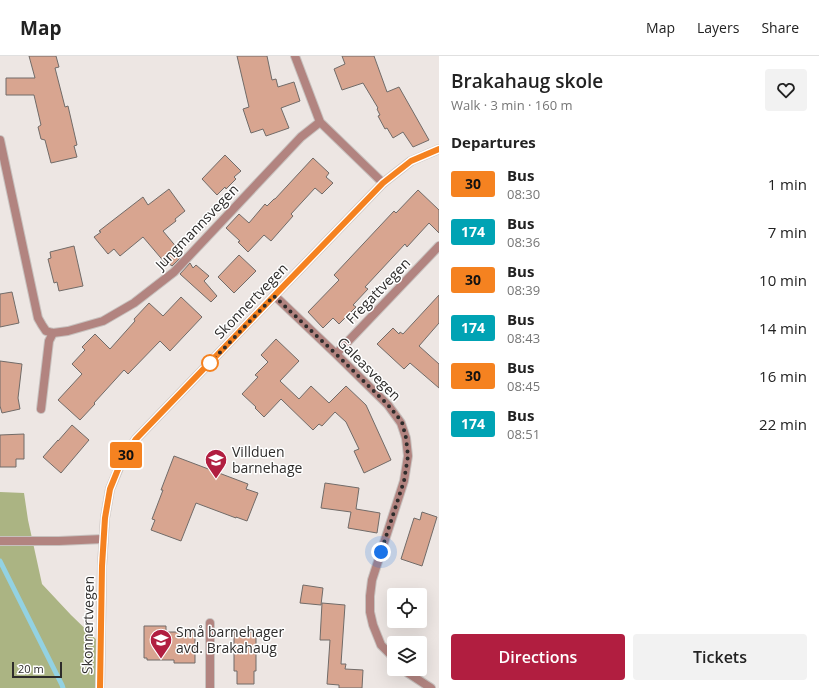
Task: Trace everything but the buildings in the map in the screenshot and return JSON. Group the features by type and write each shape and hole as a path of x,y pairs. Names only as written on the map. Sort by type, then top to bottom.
{"street":[{"path":"295,56 320,122 383,183"},
{"name":"Jungmannsvegen","path":"53,333 68,331 103,321 134,303 174,272 301,137 320,122"},
{"path":"0,140 38,318 46,331 53,333 49,341 41,409"},
{"name":"Skonnertvegen","path":"100,688 103,539 110,489 121,462 136,439 383,183 411,161 439,149"},
{"name":"Fregattvegen","path":"336,354 439,246"},
{"name":"Galeasvegen","path":"274,296 388,405 402,422 408,456 404,481 372,580 370,596 370,612 373,625 381,645 387,651"},
{"path":"0,541 103,539"},
{"path":"210,623 210,688"},
{"path":"413,676 431,688"}],"green space":[{"path":"0,492 24,493 28,520 42,584 103,646 102,688 0,688"}],"waterway":[{"path":"0,561 63,688"}],"bus line":[{"name":"30","path":"100,688 103,539 110,489 121,462 136,439 383,183 411,161 439,149"}],"place":[{"name":"Villduen barnehage","path":"216,480"},
{"name":"Små barnehager avd. Brakahaug","path":"161,660"}],"route":[{"path":"210,363 274,296 388,405 402,422 408,456 404,481 381,552"}]}
